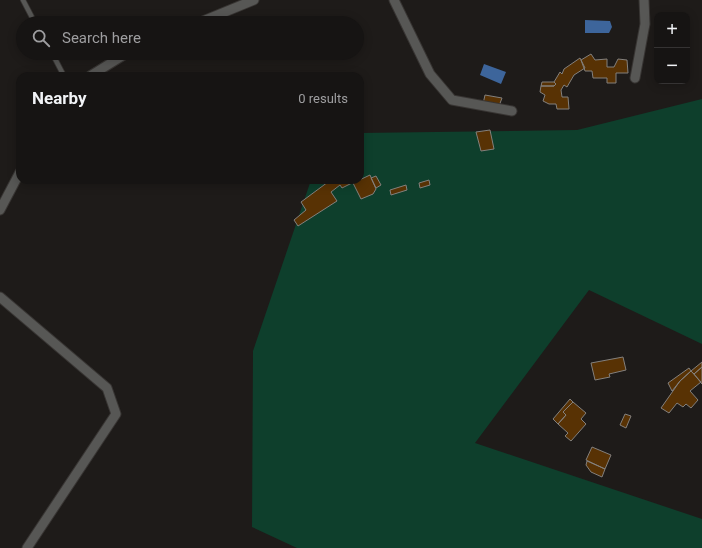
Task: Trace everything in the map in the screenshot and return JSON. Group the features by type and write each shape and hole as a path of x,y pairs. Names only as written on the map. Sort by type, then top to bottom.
{"street":[{"path":"215,16 254,0"},
{"path":"394,0 430,74 452,100 512,111"},
{"path":"635,78 645,24 644,0"},
{"path":"96,72 116,60"},
{"path":"0,210 16,180"},
{"path":"0,297 107,388 116,414 27,548"}],"lane":[{"path":"23,0 31,16"},
{"path":"56,60 62,72"}],"green space":[{"path":"702,99 702,344 589,290 475,443 702,519 702,548 297,548 252,527 253,351 310,184 364,184 364,133 577,130"}],"water":[{"path":"585,20 610,21 612,27 609,33 585,33"},
{"path":"484,64 506,72 501,84 480,75"}],"building":[{"path":"591,54 595,60 607,59 607,67 614,67 618,59 627,60 628,73 616,73 616,83 607,83 607,78 593,78 592,71 585,71 581,60"},
{"path":"580,58 585,68 574,75 567,87 564,85 561,90 562,97 568,97 569,109 557,109 556,104 549,104 543,101 545,95 540,92 541,86 554,86 556,84 554,82 560,72 562,74 564,69"},
{"path":"542,82 554,82 556,84 554,86 541,86"},
{"path":"485,95 502,98 499,106 483,104"},
{"path":"490,130 494,149 481,151 476,132"},
{"path":"370,175 376,189 373,194 361,199 354,184 364,184 364,178"},
{"path":"376,176 381,185 376,188 371,178"},
{"path":"429,180 430,185 420,188 419,183"},
{"path":"325,184 350,184 342,188 340,185 331,192 337,201 298,226 294,220 306,210 301,202"},
{"path":"406,185 407,190 391,195 390,190"},
{"path":"623,357 626,370 609,374 610,377 595,380 591,363"},
{"path":"702,362 702,367 694,374 691,371"},
{"path":"702,367 702,384 694,374"},
{"path":"689,368 691,371 672,391 668,383"},
{"path":"691,371 701,382 690,391 698,400 691,408 686,404 683,407 677,403 669,413 661,408 680,381"},
{"path":"570,399 573,402 563,412 566,415 558,424 553,419"},
{"path":"573,402 586,413 581,419 586,424 571,441 565,436 568,433 558,424 566,415 563,412"},
{"path":"625,414 631,416 626,428 620,425"},
{"path":"592,447 611,455 605,469 586,460"},
{"path":"587,461 605,469 602,477 591,472 586,465"}]}
